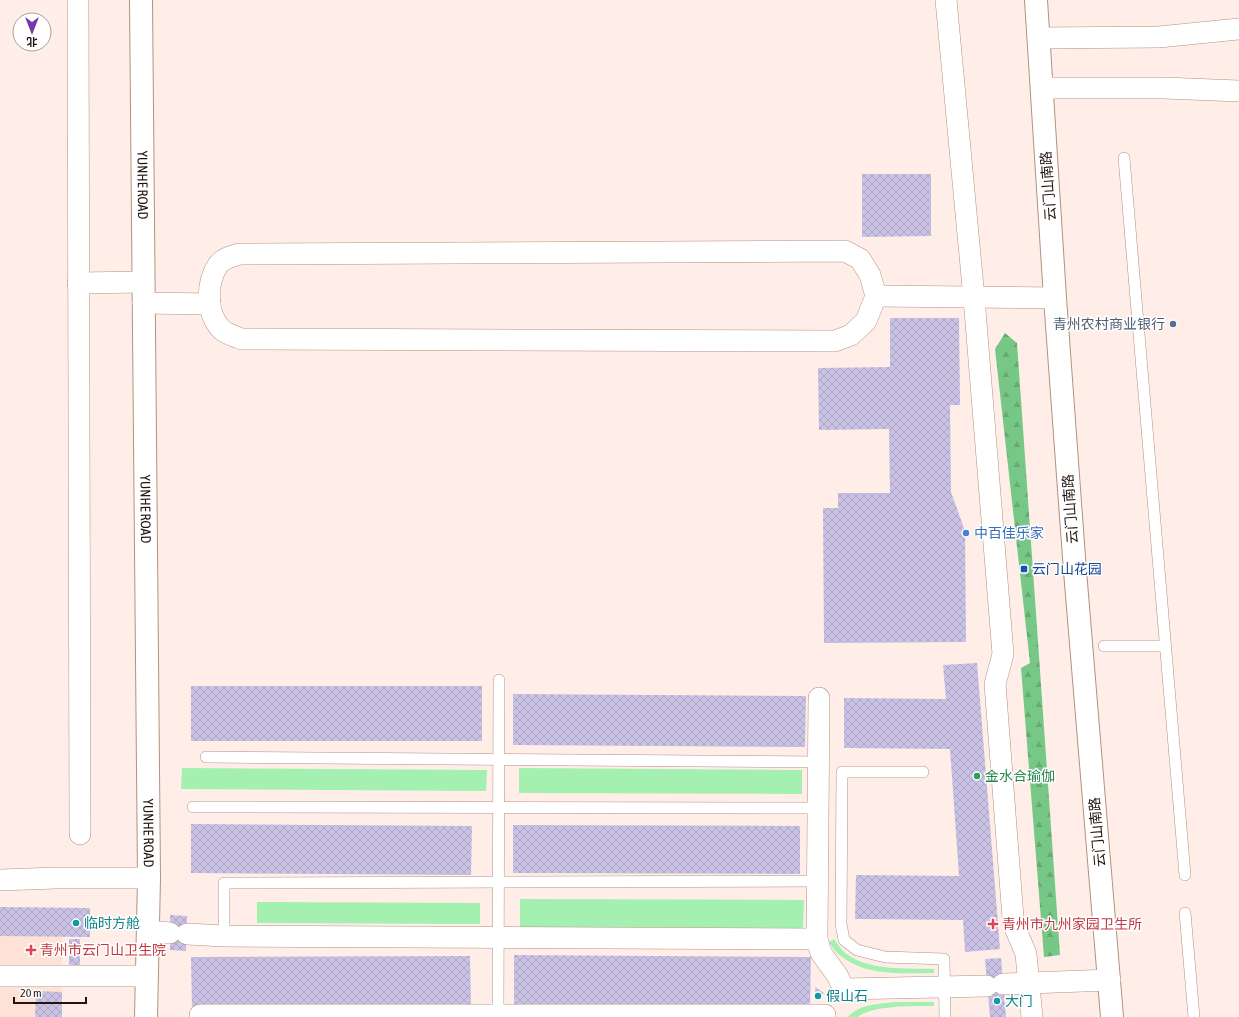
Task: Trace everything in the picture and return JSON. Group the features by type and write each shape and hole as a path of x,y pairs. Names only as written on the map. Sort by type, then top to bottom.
{"street":[{"path":"78,0 80,834"},
{"name":"YUNHE ROAD","path":"141,0 149,878 146,1017"},
{"path":"946,0 974,298 1003,654 995,684 1012,902 1016,930 1026,954 1032,1017"},
{"name":"云门山南路","path":"1036,0 1055,298 1075,571 1112,1017"},
{"path":"1039,38 1159,37 1239,29"},
{"path":"1042,88 1164,88 1239,91"},
{"path":"845,251 860,260 870,275 876,296 866,321 852,335 835,341 241,339 222,330 213,318 209,289 219,264 229,257 240,254 845,251"},
{"path":"78,283 143,282"},
{"path":"876,296 1055,298"},
{"path":"143,303 210,304"},
{"path":"819,698 818,881 816,939 821,953 837,974 844,989"},
{"path":"0,880 56,878 149,878"},
{"path":"148,931 224,936 816,939"},
{"path":"0,976 148,976"},
{"path":"844,989 1110,980"},
{"path":"200,1015 825,1016 834,1008 844,989"}],"lane":[{"path":"1124,158 1185,875"},
{"path":"1104,646 1165,646"},
{"path":"498,1016 499,680"},
{"path":"206,757 818,762"},
{"path":"923,772 842,772 841,924 844,940 857,950 885,957 944,959 945,1017"},
{"path":"193,807 818,808"},
{"path":"224,936 224,883 818,881"},
{"path":"1185,913 1194,1017"}],"shaded area":[{"name":"青州市云门山卫生院","path":"0,907 62,908 62,1017 0,1017"}],"green space":[{"path":"1005,333 1017,343 1060,955 1044,957 1021,668 1030,663 995,349"},
{"path":"182,768 487,770 486,791 181,789"},
{"path":"519,768 802,770 802,794 519,793"},
{"path":"520,899 804,900 803,928 520,927"},
{"path":"257,902 480,903 480,924 257,923"},
{"path":"834,939 840,948 846,953 857,960 868,964 890,968 934,969 934,973 898,973 874,971 862,968 851,963 837,953 829,942"},
{"path":"895,1002 934,1002 934,1006 883,1008 864,1013 858,1017 848,1017 863,1007"}],"building":[{"path":"862,174 931,174 931,236 862,237"},
{"path":"890,318 959,318 960,405 950,405 951,492 965,531 966,642 824,643 823,508 838,508 838,493 890,493 889,429 819,430 818,368 890,367"},
{"path":"977,663 1000,949 965,952 963,920 855,919 856,875 959,876 950,749 844,748 844,698 946,699 943,665"},
{"path":"191,686 482,686 482,741 191,741"},
{"path":"513,694 806,696 805,747 513,745"},
{"path":"191,824 472,826 471,875 191,873"},
{"path":"513,825 800,826 800,874 513,873"},
{"path":"0,907 90,908 90,937 0,936"},
{"path":"170,915 187,916 186,951 170,950"},
{"path":"69,939 80,939 80,967 69,967"},
{"path":"514,955 811,957 810,1008 514,1006"},
{"path":"470,956 471,1008 192,1009 191,957"},
{"name":"大门","path":"1001,958 1006,1017 990,1017 985,959"},
{"name":"假山石","path":"815,987 824,993 816,998"},
{"path":"36,991 62,992 62,1017 35,1017"}],"place":[{"name":"青州农村商业银行","path":"1173,324"},
{"name":"中百佳乐家","path":"966,533"},
{"name":"云门山花园","path":"1024,569"},
{"name":"金水合瑜伽","path":"977,776"},
{"name":"临时方舱","path":"76,923"},
{"name":"青州市九州家园卫生所","path":"993,924"},
{"name":"青州市云门山卫生院","path":"31,950"},
{"name":"假山石","path":"818,996"},
{"name":"大门","path":"997,1001"}]}
